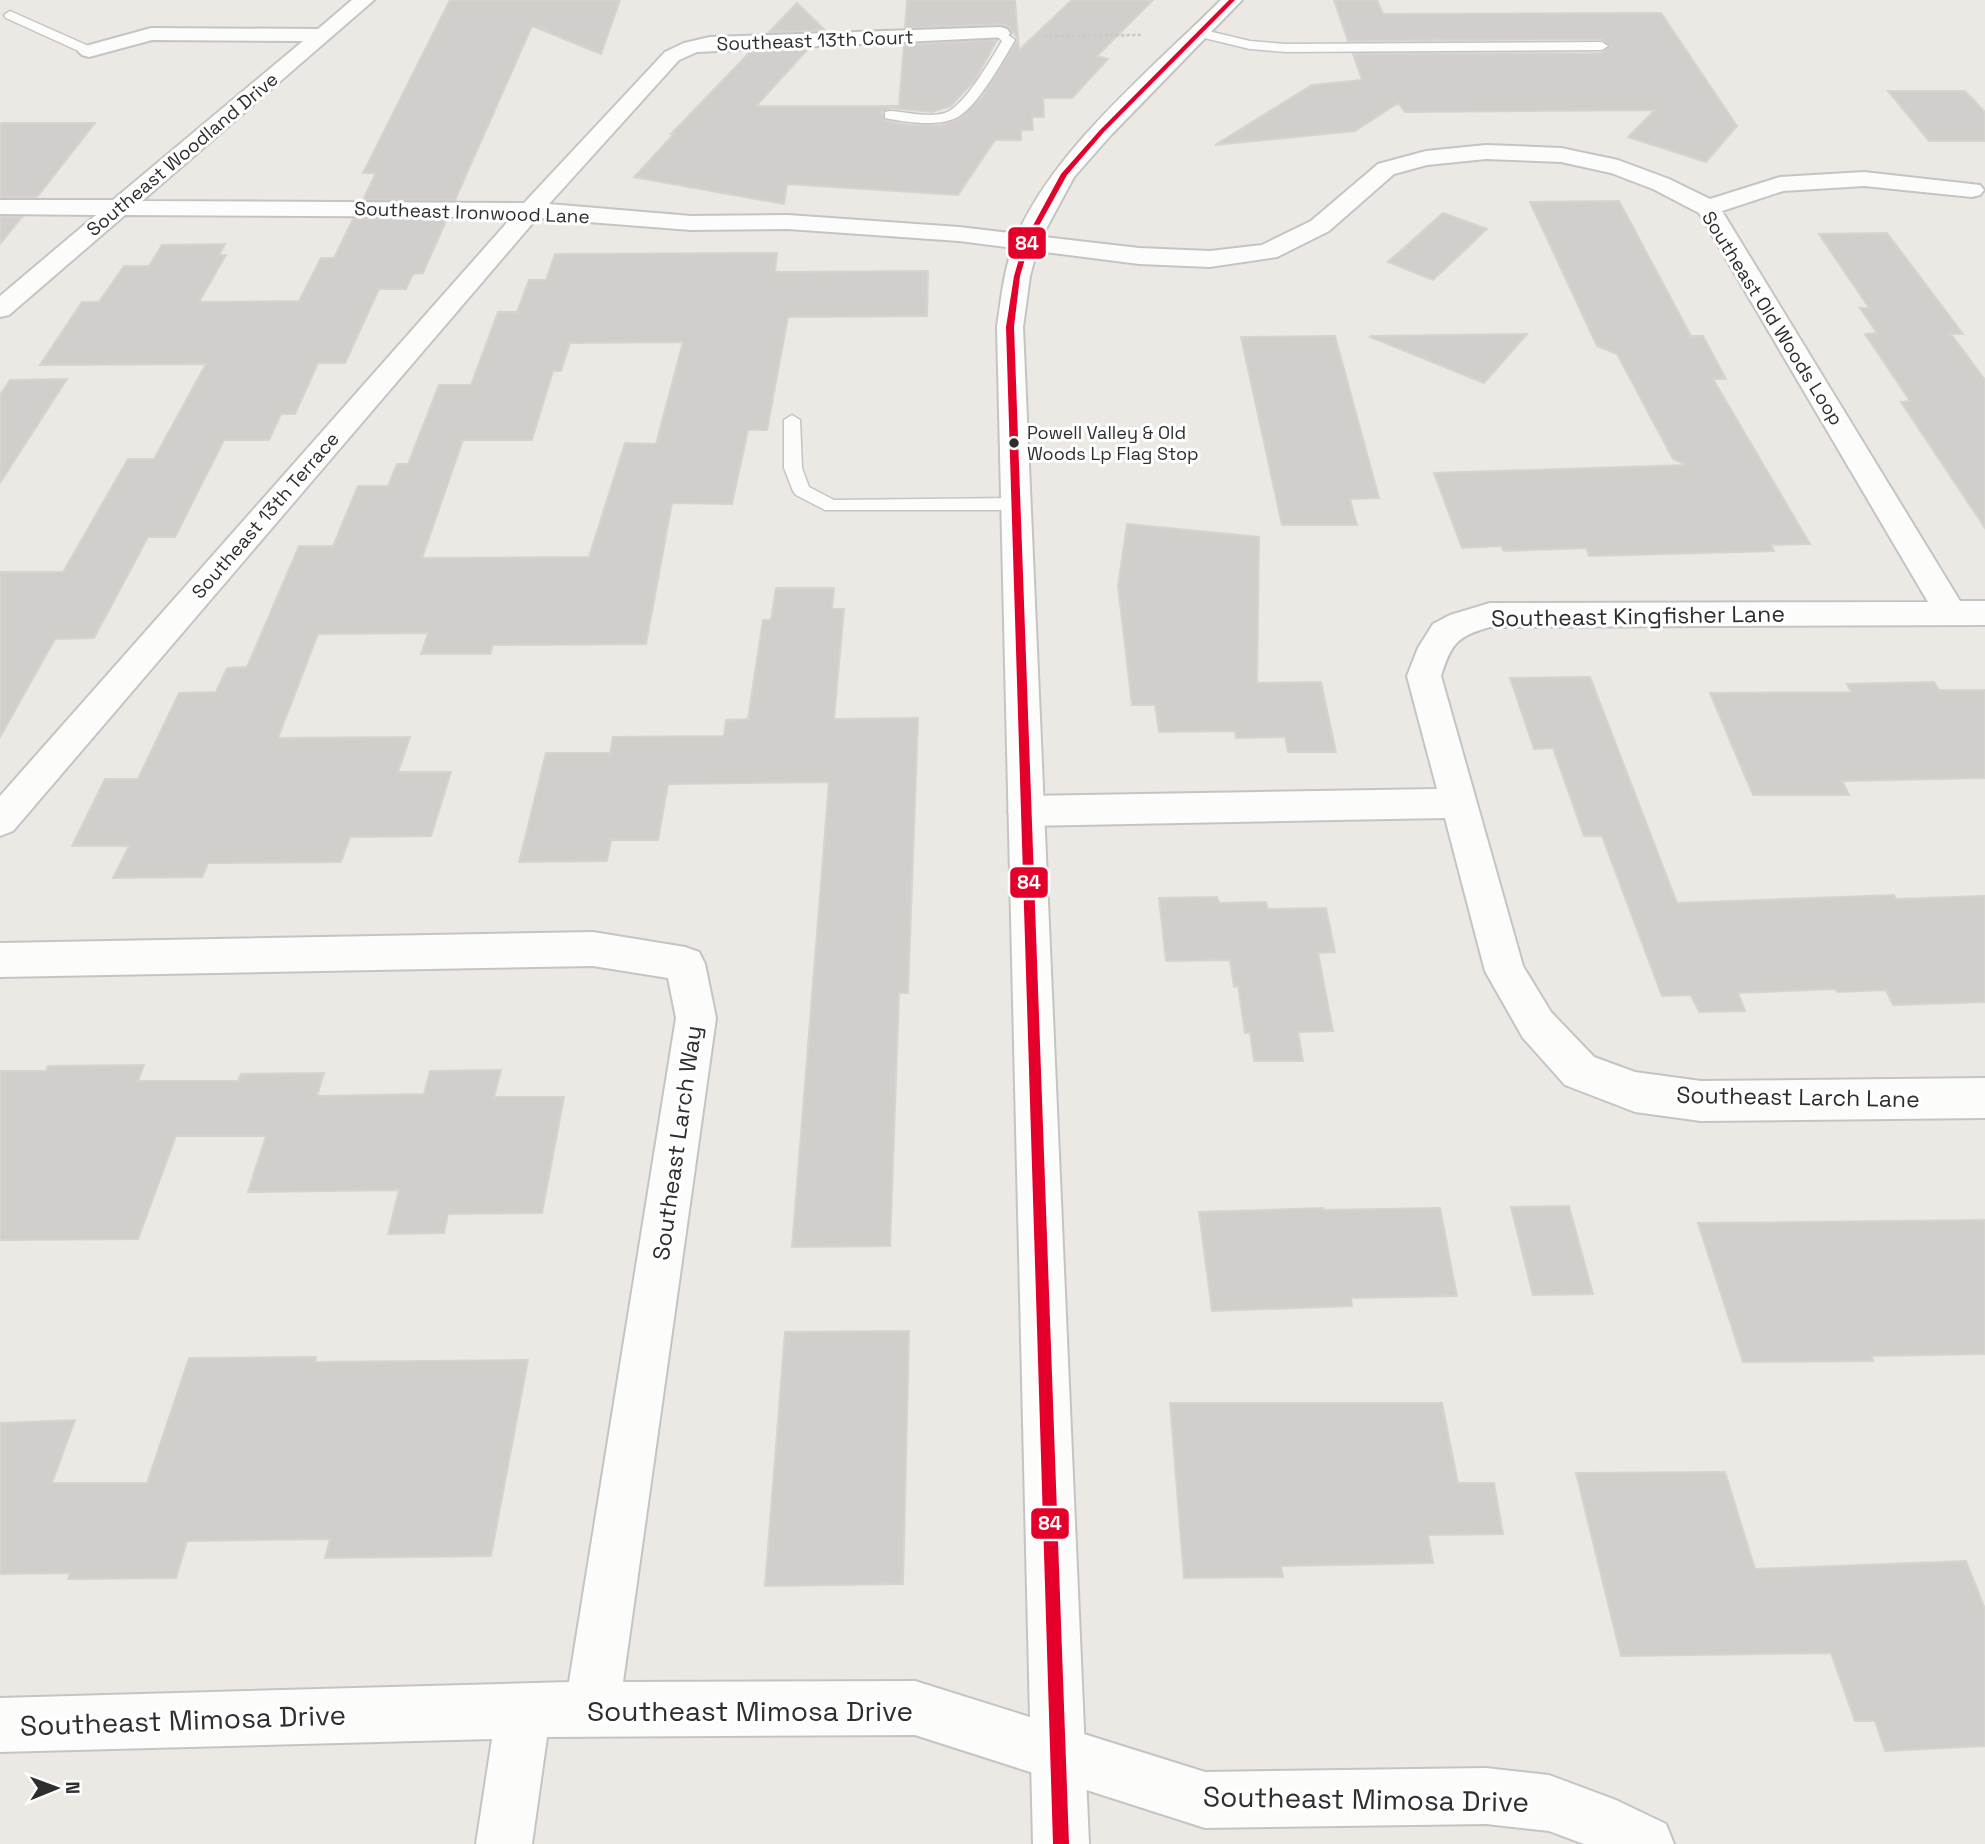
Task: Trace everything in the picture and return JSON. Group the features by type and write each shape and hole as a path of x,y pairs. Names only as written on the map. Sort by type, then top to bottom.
{"street":[{"name":"Southeast Woodland Drive","path":"0,309 364,0"},
{"path":"1061,1844 1010,327 1017,276 1027,242 1064,174 1101,131 1232,0"},
{"name":"Southeast 13th Court","path":"531,210 672,56 691,47 710,43 1000,33"},
{"path":"89,51 151,34 321,35"},
{"name":"Southeast Old Woods Loop","path":"1027,242 1139,256 1210,259 1268,252 1320,226 1386,169 1426,158 1486,152 1561,155 1618,167 1661,184 1709,208 1951,613"},
{"path":"1709,208 1780,184 1864,179 1972,190"},
{"name":"Southeast Ironwood Lane","path":"0,207 531,210 691,223 788,222 959,234 1027,242"},
{"name":"Southeast 13th Terrace","path":"0,821 531,210"},
{"name":"Southeast Kingfisher Lane","path":"1457,803 1424,676 1435,641 1455,624 1490,615 1985,613"},
{"path":"1026,811 1457,803"},
{"name":"Southeast Larch Lane","path":"1457,803 1505,971 1537,1025 1580,1071 1635,1092 1701,1101 1985,1098"},
{"name":"Southeast Larch Way","path":"0,960 593,949 685,964 696,1018 592,1709"},
{"name":"Southeast Mimosa Drive","path":"0,1725 592,1709 915,1708 1205,1800 1486,1796 1549,1803 1596,1820 1646,1844"},
{"path":"504,1844 524,1711"}],"lane":[{"path":"10,15 89,51"},
{"path":"890,115 951,115 962,107 1009,40 1000,33"},
{"path":"1198,34 1250,45 1286,48 1602,46"},
{"path":"792,420 793,468 802,491 831,506 1014,504"}],"path":[{"path":"1000,33 1030,36 1198,34"}],"building":[{"path":"450,0 620,0 601,54 532,26 455,200 363,200 376,173 363,173"},
{"path":"907,0 1015,0 1019,50 1072,0 1153,0 1097,56 1108,59 1072,98 1043,98 1044,117 1032,117 1033,130 1021,130 1021,140 995,140 958,195 787,184 784,204 634,177 674,134 671,134 750,52 808,49 756,106 899,106 904,45 997,40 975,80 951,106 932,112 890,108 882,112 885,121 911,125 940,125 957,120 983,96 1018,39 1009,27 1000,24 905,28"},
{"path":"1334,0 1377,0 1383,14 1661,13 1737,126 1706,162 1628,137 1655,110 1405,112 1398,103 1355,131 1215,145 1312,85 1362,80 1353,54 1602,53 1610,47 1602,39 1348,41"},
{"path":"797,3 825,30 769,32"},
{"path":"1888,91 1965,91 1985,112 1985,141 1929,141"},
{"path":"0,123 95,123 37,197 0,197"},
{"path":"1619,201 1691,336 1703,336 1726,379 1713,379 1810,544 1771,545 1774,551 1589,556 1586,548 1504,551 1501,546 1462,548 1434,473 1687,465 1673,459 1617,354 1597,346 1530,202"},
{"path":"1443,213 1487,229 1433,280 1388,262"},
{"path":"0,217 22,217 0,244"},
{"path":"353,219 447,219 423,273 413,274 406,289 379,289 345,363 318,363 295,414 281,414 269,440 224,440 175,537 148,537 94,638 55,639 0,737 0,572 63,572 128,459 154,459 206,364 40,365 82,302 99,302 124,266 149,266 162,245 225,244 219,255 226,255 199,302 299,301 321,258 334,258"},
{"path":"1887,233 1963,334 1951,334 1985,380 1985,528 1901,402 1910,401 1865,334 1877,333 1860,308 1869,308 1819,234"},
{"path":"777,253 775,272 928,271 927,316 788,317 767,430 748,430 732,504 672,503 646,644 493,645 490,654 421,654 428,633 318,634 278,738 410,737 398,772 451,772 431,836 350,837 341,862 208,863 202,877 113,878 129,846 72,846 105,779 138,779 179,693 216,692 227,668 247,667 299,546 333,546 358,486 388,486 397,464 408,464 439,385 471,385 498,312 517,312 529,280 546,280 555,254","holes":["683,342 656,444 625,443 589,557 422,558 463,440 532,440 553,371 561,371 570,343"]},
{"path":"1527,334 1484,383 1370,337 1371,336"},
{"path":"1335,336 1379,498 1350,499 1357,525 1282,525 1241,337"},
{"path":"67,379 0,483 0,395 10,380"},
{"path":"1127,524 1259,537 1257,683 1321,682 1336,752 1288,752 1285,737 1236,738 1235,731 1159,732 1155,705 1132,705 1118,586"},
{"path":"776,588 834,588 832,609 844,609 834,719 918,718 908,993 899,993 890,1246 792,1247 829,782 668,784 658,840 611,840 607,861 519,862 546,753 610,753 613,737 724,736 726,720 748,719 763,620 771,620"},
{"path":"1590,677 1677,903 1894,895 1896,899 1985,896 1985,1002 1893,1005 1886,990 1837,992 1836,989 1738,993 1745,1011 1699,1012 1691,995 1662,996 1602,836 1584,836 1553,748 1534,749 1510,678"},
{"path":"1934,682 1939,690 1985,690 1985,778 1842,781 1849,795 1753,795 1710,693 1851,692 1847,684"},
{"path":"1217,897 1219,903 1266,902 1268,909 1326,908 1335,952 1318,953 1333,1031 1298,1032 1303,1061 1254,1061 1250,1032 1245,1033 1238,986 1234,987 1230,960 1166,961 1159,898"},
{"path":"144,1065 138,1081 238,1081 241,1074 324,1073 317,1096 424,1094 430,1071 501,1070 494,1097 564,1097 542,1213 448,1214 444,1233 388,1234 399,1190 248,1192 266,1136 176,1136 138,1239 0,1240 0,1071 46,1071 48,1066"},
{"path":"1569,1206 1593,1294 1533,1295 1511,1207"},
{"path":"1440,1208 1457,1296 1351,1298 1352,1306 1212,1311 1199,1212"},
{"path":"1985,1220 1985,1354 1871,1356 1873,1361 1743,1362 1698,1223"},
{"path":"909,1331 903,1584 765,1586 785,1332"},
{"path":"316,1357 315,1362 528,1360 491,1556 325,1558 330,1539 187,1541 176,1578 68,1579 70,1573 0,1574 0,1423 75,1420 52,1483 147,1483 189,1358"},
{"path":"1170,1403 1442,1403 1458,1483 1494,1483 1503,1534 1428,1535 1433,1563 1281,1566 1283,1577 1184,1578"},
{"path":"1725,1472 1755,1569 1966,1561 1985,1609 1985,1746 1885,1751 1875,1721 1855,1721 1831,1653 1621,1656 1576,1473"}],"transit line":[{"name":"84","path":"1061,1844 1010,327 1017,276 1027,242 1064,174 1102,131 1232,0"}],"place":[{"name":"Powell Valley & Old Woods Lp Flag Stop","path":"1014,443"}]}
